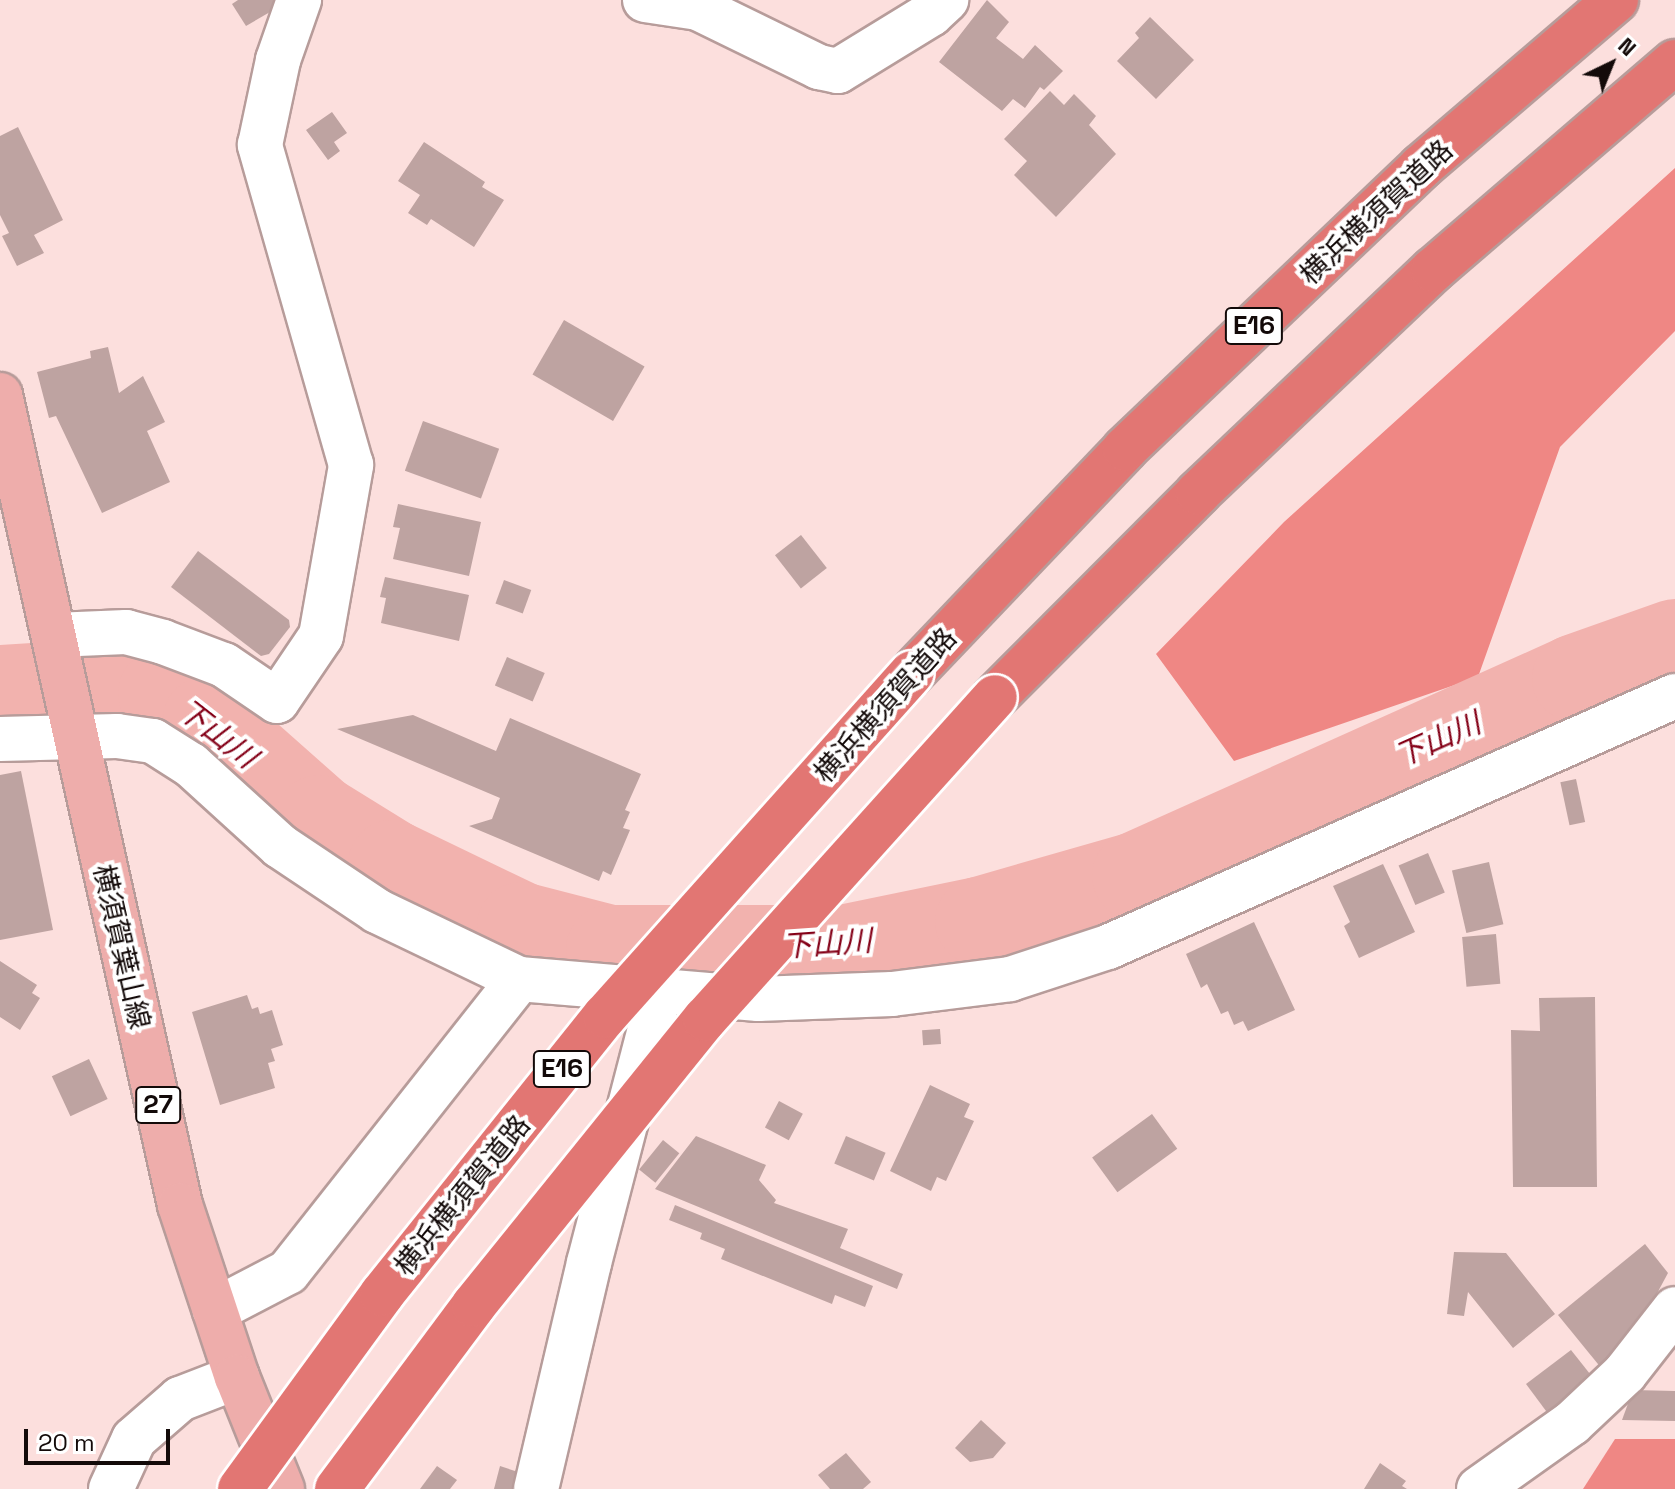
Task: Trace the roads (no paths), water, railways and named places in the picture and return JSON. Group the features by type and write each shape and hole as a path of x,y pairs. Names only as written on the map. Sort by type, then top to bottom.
{"highway":[{"name":"横浜横須賀道路","path":"240,1489 382,1294 605,1016 912,673 1136,438 1421,167 1616,0"},
{"path":"337,1489 474,1305 705,1019 995,697 1198,493 1433,270 1675,62"}],"main road":[{"name":"横須賀葉山線","path":"0,395 180,1205 237,1377 282,1489"}],"street":[{"path":"55,641 126,632 224,665 277,701 321,636 351,465 260,145 278,60 299,0"},
{"path":"645,0 698,8 819,67 838,71 931,14 946,0"},
{"path":"0,739 72,724 117,736 153,741 191,765 280,846 377,911 519,979 773,998 892,994 1010,979 1108,947 1675,696"},
{"path":"215,1310 288,1272 519,979"},
{"path":"536,1489 589,1263 660,990"},
{"path":"1479,1489 1572,1423 1625,1373 1675,1309"},
{"path":"111,1489 134,1439 180,1399 237,1377"}],"waterway":[{"name":"下山川","path":"0,689 126,681 162,693 207,720 319,819 392,864 521,926 610,949 842,949 979,921 1136,876 1576,678 1675,643"}]}
